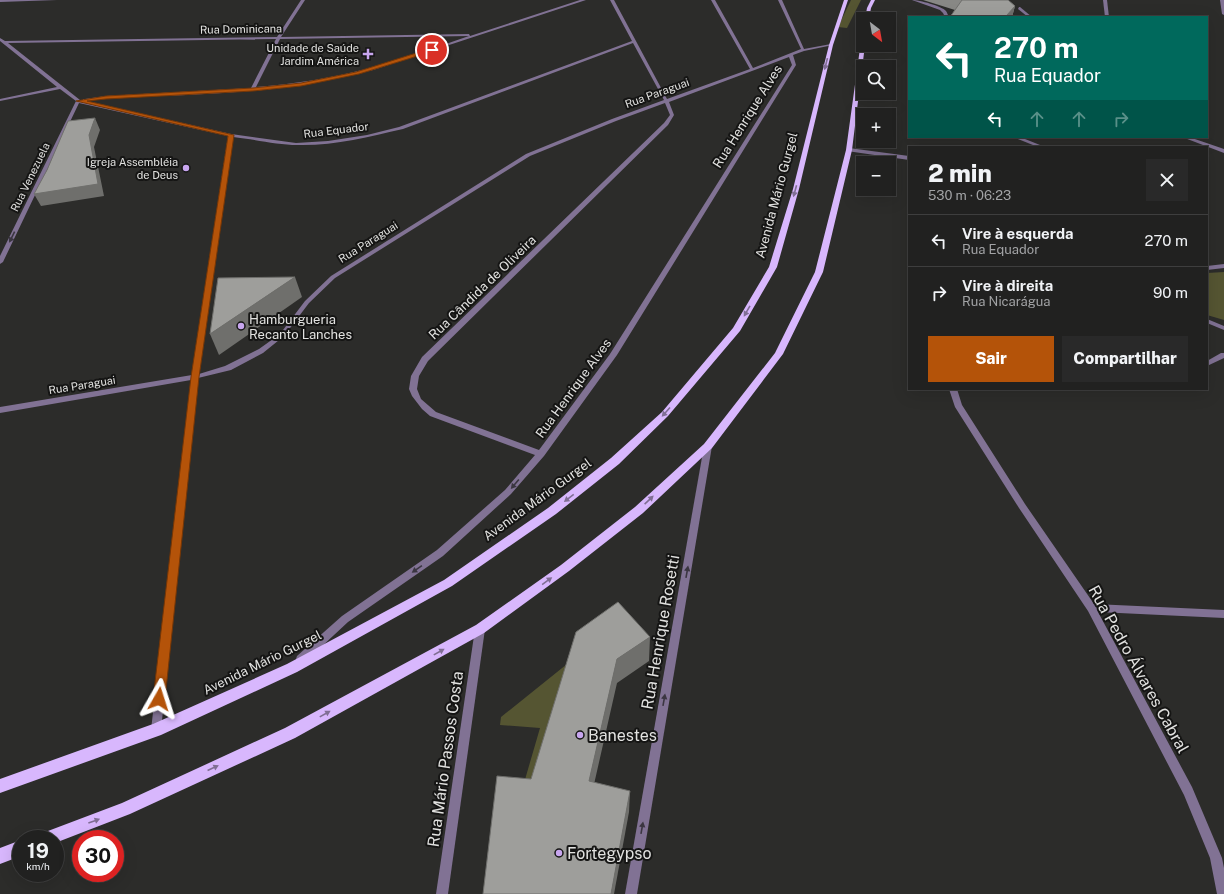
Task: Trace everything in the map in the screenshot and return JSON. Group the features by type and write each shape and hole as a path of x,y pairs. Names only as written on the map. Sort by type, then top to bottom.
{"main road":[{"name":"Avenida Mário Gurgel","path":"0,786 156,730 292,668 448,583 552,511 615,461 665,414 737,329 773,267 796,189 831,45 846,0"},
{"path":"868,12 873,0"},
{"path":"64,832 125,809 290,733 480,630 566,568 639,510 708,446 779,354 818,272 849,150 862,52"},
{"path":"0,856 12,851"}],"street":[{"path":"0,1 55,0"},
{"path":"253,89 280,37 303,0"},
{"path":"78,101 106,97 287,87 342,77 372,69 584,0"},
{"path":"612,0 666,100"},
{"path":"713,0 752,70"},
{"path":"780,0 803,50"},
{"path":"914,0 941,9 945,12 947,16"},
{"path":"1104,0 1107,16"},
{"path":"1222,0 1224,14"},
{"path":"1019,8 1029,16"},
{"name":"Rua Dominicana","path":"2,41 478,35"},
{"name":"Rua Equador","path":"2,41 78,101 231,135 296,144 328,142 367,136 401,128 635,41"},
{"name":"Rua Paraguai","path":"0,410 195,377 228,368 261,351 282,335 307,302 333,277 528,155 666,100 791,56 803,50 831,45"},
{"name":"Rua Henrique Alves","path":"292,668 345,619 440,553 508,492 541,454 613,355 794,65 791,56"},
{"path":"0,100 61,87"},
{"name":"Rua Cândida de Oliveira","path":"541,454 434,414 419,403 412,388 415,373 425,359 666,124 672,115 666,100"},
{"name":"Rua Venezuela","path":"0,262 78,101"},
{"path":"156,730 195,377 231,135"},
{"path":"1018,138 1040,146"},
{"path":"1187,138 1224,152"},
{"path":"849,150 908,158"},
{"path":"1208,268 1224,266"},
{"path":"1208,321 1224,328"},
{"path":"1208,363 1224,355"},
{"name":"Rua Pedro Álvares Cabral","path":"953,390 958,404 1022,506 1091,608 1188,791 1216,858 1223,894"},
{"name":"Rua Henrique Rosetti","path":"631,894 708,446"},
{"path":"1091,608 1224,614"},
{"name":"Rua Mário Passos Costa","path":"442,894 480,630"}],"shaded area":[{"path":"851,0 861,0 847,28 838,27"},
{"path":"1224,272 1224,320 1208,315 1208,273"},
{"path":"577,656 538,786 524,783 540,728 500,725 501,717"}],"building":[{"path":"962,0 1008,0 1015,6 1007,16 951,16"},
{"path":"95,118 89,135 98,184 34,194 47,170 68,121"},
{"path":"295,277 210,334 218,278"},
{"path":"618,602 650,637 617,659 589,781 630,791 611,894 483,894 497,776 531,779 576,632"}],"place":[{"name":"Unidade de Saúde Jardim América","path":"368,54"},
{"name":"Igreja Assembléia de Deus","path":"186,168"},
{"name":"Hamburgueria Recanto Lanches","path":"241,326"},
{"name":"Banestes","path":"580,735"},
{"name":"Fortegypso","path":"559,853"}],"route":[{"path":"159,699 195,377 231,135 78,101 106,97 287,87 316,83 358,73 432,50"}]}
